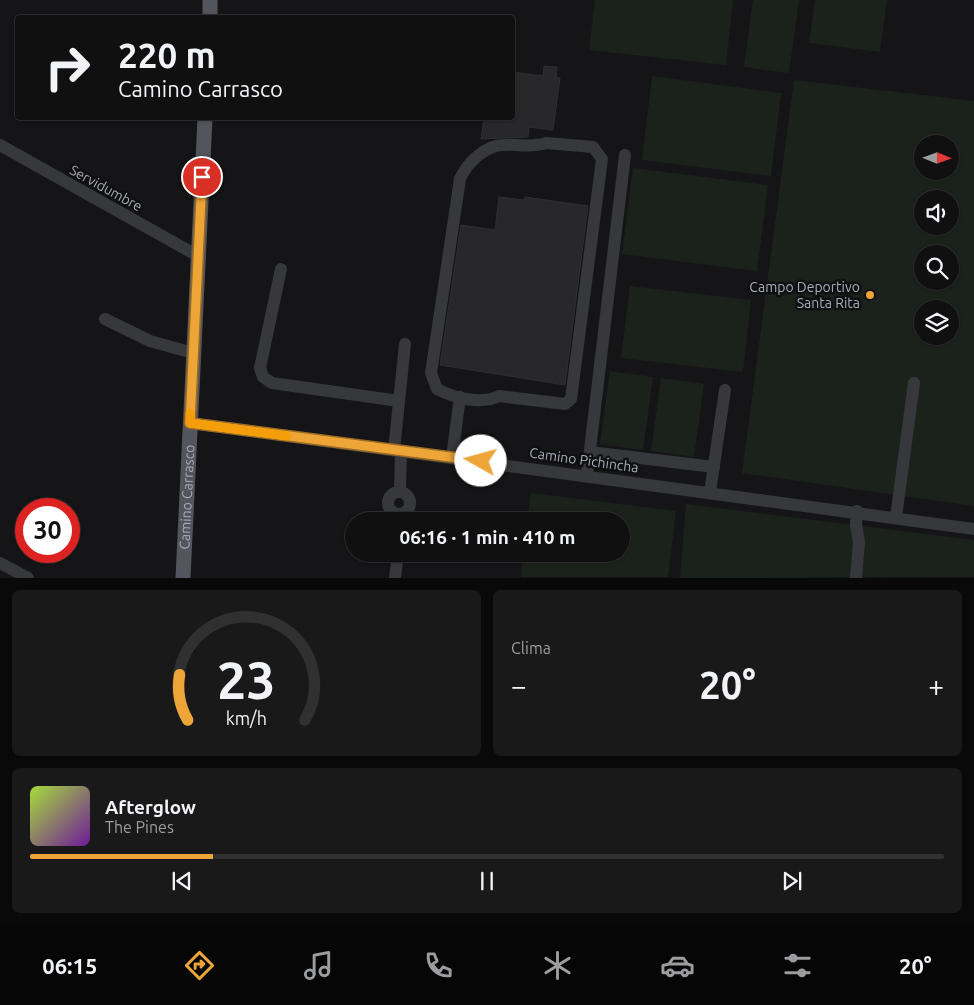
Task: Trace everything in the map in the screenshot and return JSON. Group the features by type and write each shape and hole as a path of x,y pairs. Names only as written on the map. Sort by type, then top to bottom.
{"main road":[{"path":"210,0 210,15"},
{"name":"Camino Carrasco","path":"183,578 205,120"}],"street":[{"path":"546,143 594,147 600,154 602,165 571,399 564,404 499,396 490,401 460,397 437,389 431,373 457,190 465,168 486,151 502,144 534,147 546,143"},
{"name":"Servidumbre","path":"0,145 198,256"},
{"path":"587,475 625,155"},
{"path":"281,269 260,368 263,377 272,383 399,401"},
{"path":"105,319 150,341 193,353"},
{"path":"405,344 399,401 398,450 400,491 406,493 410,499 410,506 406,512"},
{"path":"896,517 914,383"},
{"path":"710,492 725,390"},
{"path":"452,457 460,397"},
{"name":"Camino Pichincha","path":"190,423 587,475 974,529"},
{"path":"590,452 714,467"},
{"path":"856,578 859,542 856,525 857,512"},
{"path":"395,578 397,562"},
{"path":"0,564 24,577"}],"shaded area":[{"path":"595,0 733,0 726,65 589,50"},
{"path":"753,0 799,0 789,73 744,67"},
{"path":"815,0 887,0 880,52 809,43"},
{"path":"652,76 781,93 771,176 642,160"},
{"name":"Campo Deportivo Santa Rita","path":"794,80 974,101 974,506 742,473"},
{"path":"633,168 768,185 757,271 622,254"},
{"path":"630,286 751,300 743,372 621,358"},
{"path":"610,371 653,377 643,450 600,444"},
{"path":"661,378 704,384 694,457 651,451"},
{"path":"531,493 676,511 668,577 521,577 522,562 630,562 630,512 528,512"},
{"path":"686,504 974,540 974,577 680,578"}],"building":[{"path":"544,66 557,67 556,78 560,78 553,130 529,127 528,137 481,139 484,120 515,120 515,72 543,76"},
{"path":"499,197 524,200 525,197 588,206 565,385 440,365 461,225 495,230"}],"slow traffic":[{"path":"190,413 190,423 287,436"}],"place":[{"name":"Campo Deportivo Santa Rita","path":"870,295"}],"route":[{"path":"202,177 190,423 481,461"}]}
